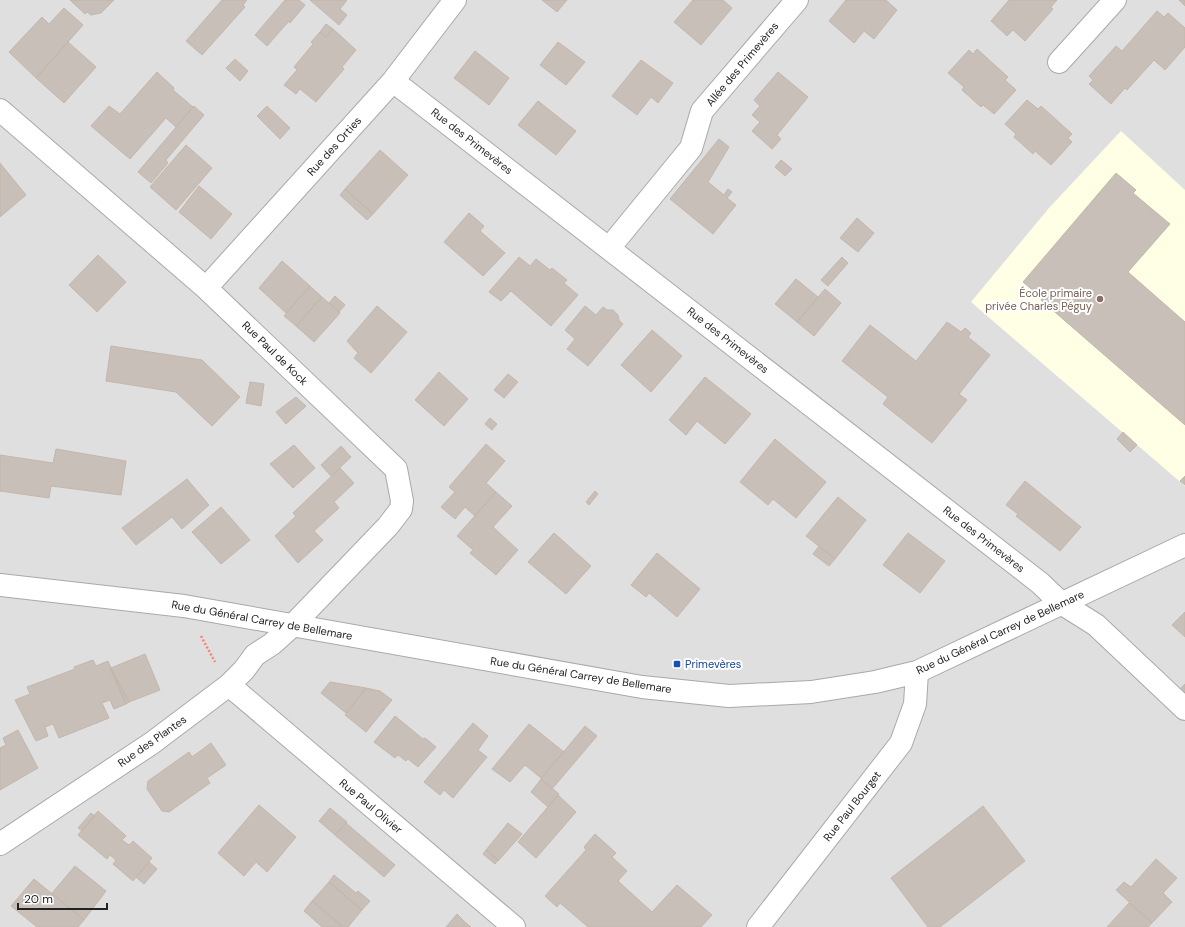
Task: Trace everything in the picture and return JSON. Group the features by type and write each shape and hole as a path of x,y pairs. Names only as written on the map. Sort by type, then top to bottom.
{"street":[{"name":"Rue des Orties","path":"206,288 393,81 455,0"},
{"name":"Allée des Primevères","path":"610,247 691,148 702,111 797,0"},
{"path":"1059,62 1115,0"},
{"name":"Rue des Primevères","path":"393,81 610,247 1034,578 1061,603 1096,625 1185,708"},
{"name":"Rue Paul de Kock","path":"0,110 206,288 396,468 402,501 401,509 388,526 293,625"},
{"name":"Rue du Général Carrey de Bellemare","path":"0,585 184,606 642,687 729,696 811,692 875,682 917,672 1185,545"},
{"name":"Rue des Plantes","path":"0,844 152,743 228,685 244,670 255,655 272,644 293,625"},
{"name":"Rue Paul Bourget","path":"758,927 901,743 915,704 917,672"},
{"name":"Rue Paul Olivier","path":"228,685 514,927"}],"path":[{"path":"184,606 228,685"}],"shaded area":[{"path":"0,0 1185,0 1185,927 0,927"},
{"path":"1121,131 1185,190 1185,486 971,302 1049,208"}],"building":[{"path":"70,0 114,0 101,13 91,15 87,12 85,14"},
{"path":"222,0 247,0 243,5 245,7 202,55 186,41"},
{"path":"285,0 299,0 305,5 290,23 289,21 267,46 255,35"},
{"path":"310,0 347,0 340,9 347,15 339,25"},
{"path":"542,0 567,0 557,12"},
{"path":"693,0 723,0 732,8 701,45 674,22"},
{"path":"846,0 886,0 897,10 874,39 864,31 854,43 829,21"},
{"path":"1009,0 1057,0 1051,7 1053,9 1025,41 1013,30 1007,36 991,21"},
{"path":"1179,0 1185,0 1185,6"},
{"path":"64,8 83,25 36,78 9,52 42,17 49,24"},
{"path":"1157,11 1164,17 1168,13 1185,28 1185,47 1165,70 1154,60 1127,90 1125,88 1111,104 1089,84 1093,80 1089,76 1116,46 1122,51"},
{"path":"326,24 333,29 326,37 320,32"},
{"path":"333,29 356,50 342,67 344,69 316,102 300,89 296,94 284,85 297,70 294,67 313,44 311,42 320,32 326,37"},
{"path":"68,42 96,67 64,103 36,78"},
{"path":"558,42 585,62 566,85 540,65"},
{"path":"977,49 1008,77 1005,80 1016,90 994,114 983,105 981,107 962,90 964,87 948,73 969,50 973,54"},
{"path":"475,51 509,78 489,105 454,78"},
{"path":"235,59 248,71 240,81 226,68"},
{"path":"641,60 673,83 658,103 651,97 637,115 612,96"},
{"path":"157,72 174,88 173,90 193,107 176,127 166,118 130,159 91,126 109,106 120,114"},
{"path":"778,72 808,97 777,135 781,139 772,149 752,131 760,122 752,115 760,106 754,100"},
{"path":"1027,100 1038,109 1041,106 1072,134 1068,138 1072,142 1051,165 1035,151 1033,154 1014,137 1016,134 1005,124"},
{"path":"538,101 576,131 556,155 518,125"},
{"path":"194,106 204,115 166,160 168,163 151,183 138,172"},
{"path":"267,106 290,128 280,139 257,116"},
{"path":"719,139 729,147 708,182 724,195 728,189 732,192 727,198 736,205 713,234 670,199"},
{"path":"186,145 212,168 176,210 150,187"},
{"path":"380,150 408,175 373,214 345,189"},
{"path":"781,160 792,169 785,176 775,167"},
{"path":"0,163 26,195 0,217"},
{"name":"École primaire privée Charles Péguy","path":"1116,173 1136,190 1133,193 1170,224 1128,272 1185,322 1185,425 1041,300 1042,298 1023,282"},
{"path":"199,186 232,214 211,239 179,212"},
{"path":"345,189 373,214 367,220 340,195"},
{"path":"469,213 484,226 480,231 505,253 483,276 444,242"},
{"path":"857,218 874,233 858,252 840,238"},
{"path":"98,255 126,282 97,312 69,285"},
{"path":"519,257 530,266 536,259 550,270 552,268 567,280 564,283 578,295 551,326 511,291 501,301 489,292"},
{"path":"842,257 848,263 828,286 821,280"},
{"path":"282,261 310,286 286,313 259,288"},
{"path":"796,279 818,297 797,322 775,304"},
{"path":"310,286 322,297 296,326 284,316"},
{"path":"825,289 841,303 814,336 797,322"},
{"path":"335,296 345,305 339,312 329,303"},
{"path":"322,297 340,313 314,342 296,326"},
{"path":"377,306 407,332 371,373 354,358 358,353 347,341"},
{"path":"585,306 596,315 603,307 607,310 613,310 623,324 588,366 567,349 575,339 565,330"},
{"path":"947,322 961,332 965,328 971,333 968,337 990,355 959,394 967,400 932,443 883,404 888,397 842,361 870,325 916,361"},
{"path":"652,330 682,356 651,392 621,365"},
{"path":"111,346 202,360 240,397 212,426 176,392 106,381"},
{"path":"439,372 468,399 444,426 415,400"},
{"path":"508,374 518,382 504,398 494,390"},
{"path":"705,377 751,414 725,444 697,421 686,435 669,420"},
{"path":"250,382 264,384 261,406 246,403"},
{"path":"296,397 306,406 286,424 276,412"},
{"path":"490,418 497,424 492,430 485,424"},
{"path":"1123,432 1137,445 1130,452 1117,439"},
{"path":"775,439 826,482 796,518 773,499 768,505 740,482"},
{"path":"486,444 505,461 486,483 496,492 475,516 465,507 455,519 441,507 455,492 449,487"},
{"path":"294,445 315,468 293,488 270,464"},
{"path":"341,446 351,457 331,476 321,465"},
{"path":"56,449 126,461 121,495 51,486 49,498 0,491 0,455 53,463"},
{"path":"340,468 354,483 334,502 339,508 314,531 323,540 298,563 275,536 296,516 293,513"},
{"path":"1185,476 1185,485 1180,481"},
{"path":"187,479 209,505 182,529 172,517 136,545 122,528"},
{"path":"1025,481 1081,527 1060,551 1016,516 1018,514 1006,505"},
{"path":"595,491 598,494 589,505 586,502"},
{"path":"496,492 512,506 493,527 518,550 496,575 470,553 473,550 457,536"},
{"path":"838,497 866,520 835,559 806,536"},
{"path":"221,507 250,540 221,564 192,532"},
{"path":"554,533 591,566 566,594 528,562"},
{"path":"908,533 945,561 920,593 883,565"},
{"path":"819,546 835,559 829,566 813,554"},
{"path":"657,553 700,589 677,617 649,593 646,597 631,585"},
{"path":"1185,612 1185,637 1172,625"},
{"path":"145,654 160,690 129,702 111,668"},
{"path":"93,660 96,666 108,661 126,704 114,709 110,700 102,703 109,718 59,738 53,724 45,727 48,736 36,741 15,700 30,694 27,687 75,669 74,667"},
{"path":"110,668 129,702 126,704"},
{"path":"330,682 366,688 346,713 321,693"},
{"path":"1185,684 1185,694 1180,689"},
{"path":"366,688 380,691 392,700 366,732 345,715"},
{"path":"395,716 423,739 425,738 436,747 418,767 408,759 406,761 398,755 395,758 374,742"},
{"path":"473,723 488,736 478,750 487,757 453,798 444,790 440,795 424,782"},
{"path":"529,724 564,752 541,778 525,765 510,782 492,769"},
{"path":"585,726 597,736 552,789 541,779"},
{"path":"18,730 38,768 0,790 0,748 6,745 3,738"},
{"path":"211,743 226,765 207,778 210,783 169,812 162,811 147,789 148,781 189,752 192,757"},
{"path":"541,779 559,794 548,807 531,792"},
{"path":"558,795 576,812 536,858 518,842"},
{"path":"259,805 296,837 267,872 256,862 244,876 218,853"},
{"path":"983,806 1025,861 940,927 928,927 891,878"},
{"path":"330,808 347,822 335,835 319,821"},
{"path":"98,811 126,836 122,840 129,845 133,841 152,858 133,881 113,864 116,860 110,855 107,859 78,835"},
{"path":"91,813 95,816 82,831 78,828"},
{"path":"346,823 395,865 384,877 335,835"},
{"path":"508,823 522,834 498,861 486,850"},
{"path":"595,834 616,853 612,857 627,871 618,881 652,912 677,885 712,915 701,927 588,927 560,903 557,907 545,896 586,850 584,847"},
{"path":"486,850 498,860 495,864 483,854"},
{"path":"1156,859 1177,878 1163,893 1172,902 1152,923 1116,890 1124,882 1131,887"},
{"path":"149,862 157,869 144,884 136,877"},
{"path":"75,866 106,891 84,920 52,893"},
{"path":"334,875 356,893 358,891 370,901 362,910 329,882"},
{"path":"34,879 84,920 78,927 37,927 11,906"},
{"path":"329,882 362,910 348,927 343,927 312,901"},
{"path":"312,901 343,927 322,927 304,911"},
{"path":"1129,903 1152,923 1148,927 1107,927"},
{"path":"457,914 466,923 462,927 446,927"},
{"path":"466,923 471,927 462,927"}],"place":[{"name":"École primaire privée Charles Péguy","path":"1100,299"},
{"name":"Primevères","path":"677,664"}]}
